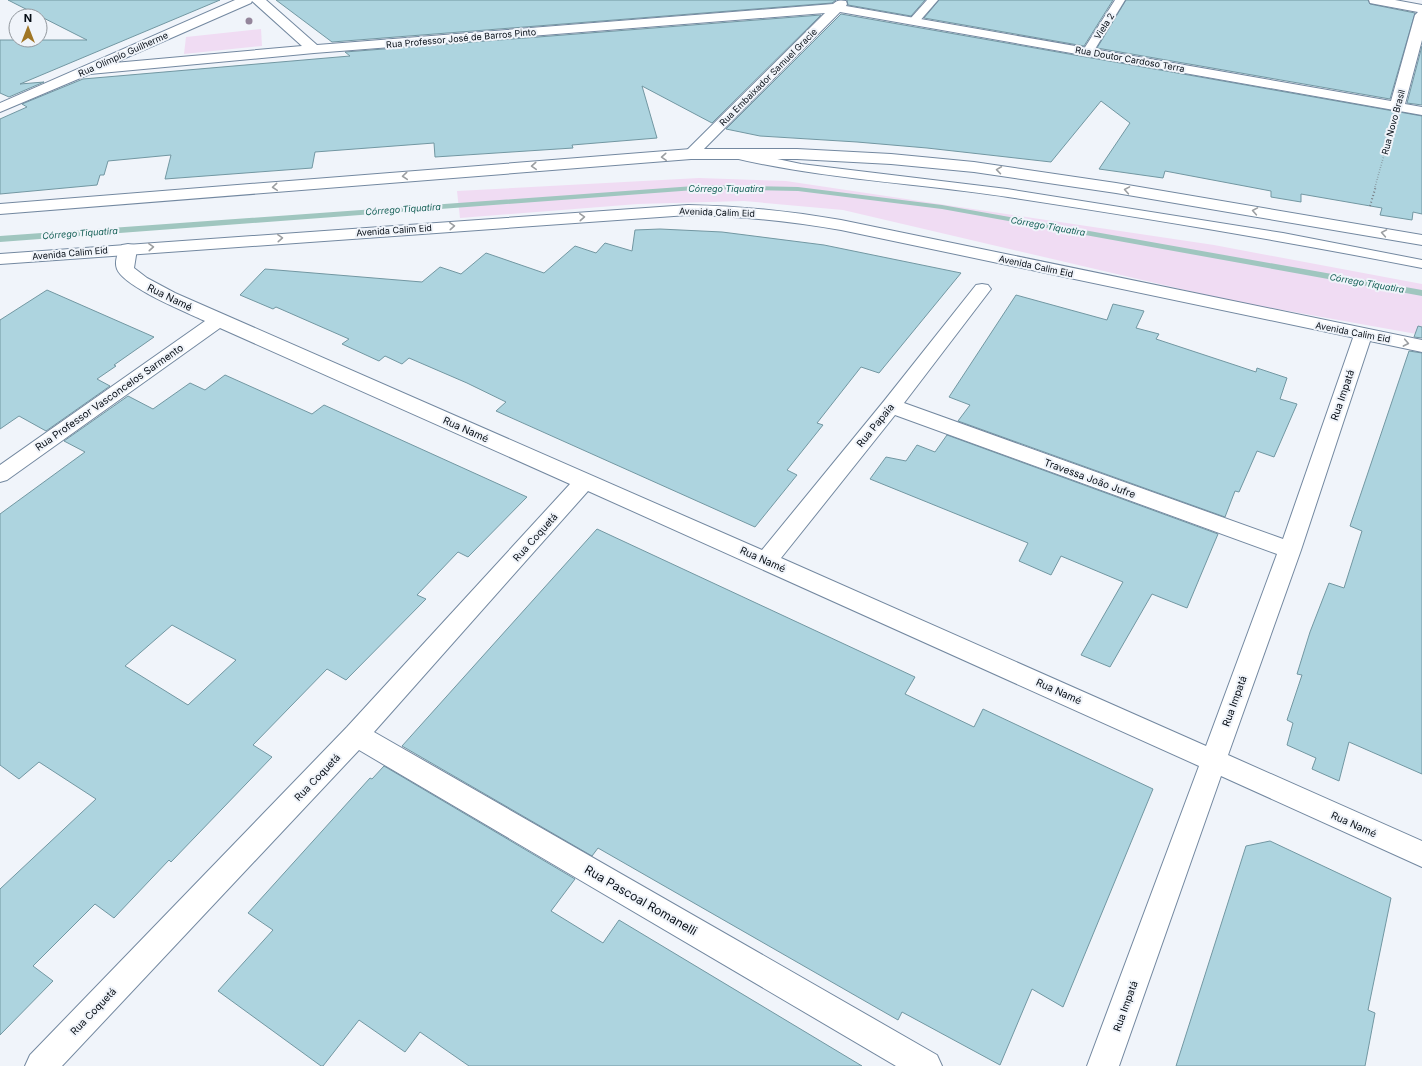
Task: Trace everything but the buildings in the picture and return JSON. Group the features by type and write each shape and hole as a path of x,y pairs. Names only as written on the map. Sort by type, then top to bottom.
{"street":[{"name":"Rua Olímpio Guilherme","path":"0,108 246,0"},
{"path":"258,0 314,49"},
{"path":"1375,0 1422,9"},
{"name":"Rua Professor José de Barros Pinto","path":"85,70 841,4"},
{"name":"Rua Doutor Cardoso Terra","path":"841,4 914,21 1422,111"},
{"name":"Rua Embaixador Samuel Gracie","path":"691,154 841,4"},
{"name":"Rua Novo Brasil","path":"1397,107 1422,15"},
{"path":"0,209 691,154 812,155 891,159 974,167 1116,188 1422,240"},
{"name":"Avenida Calim Eid","path":"0,259 688,210 737,212 788,216 841,225 1422,346"},
{"name":"Rua Namé","path":"128,249 124,265 126,271 132,276 144,284 218,320 766,560 1422,854"},
{"name":"Rua Papaia","path":"766,560 891,406 982,289"},
{"name":"Rua Professor Vasconcelos Sarmento","path":"0,475 218,320"},
{"name":"Rua Impatá","path":"1103,1066 1212,760 1290,550 1363,334"},
{"name":"Travessa João Jufre","path":"891,406 1290,550"},
{"name":"Rua Coquetá","path":"41,1066 356,735 585,481"},
{"name":"Rua Pascoal Romanelli","path":"356,735 926,1066"}],"lane":[{"path":"914,21 933,0"},
{"name":"Viela 2","path":"1088,52 1120,0"},
{"path":"730,154 801,168 1007,193 1275,235 1422,264"}],"path":[{"name":"Rua Novo Brasil","path":"1364,229 1397,107"}],"shaded area":[{"path":"261,29 262,46 184,54 186,37"},
{"path":"699,178 786,181 1214,245 1422,284 1422,335 1232,301 843,210 744,201 638,204 460,218 457,191"}],"waterway":[{"name":"Córrego Tiquatira","path":"0,239 708,187 798,189 942,207 1422,293"}]}
